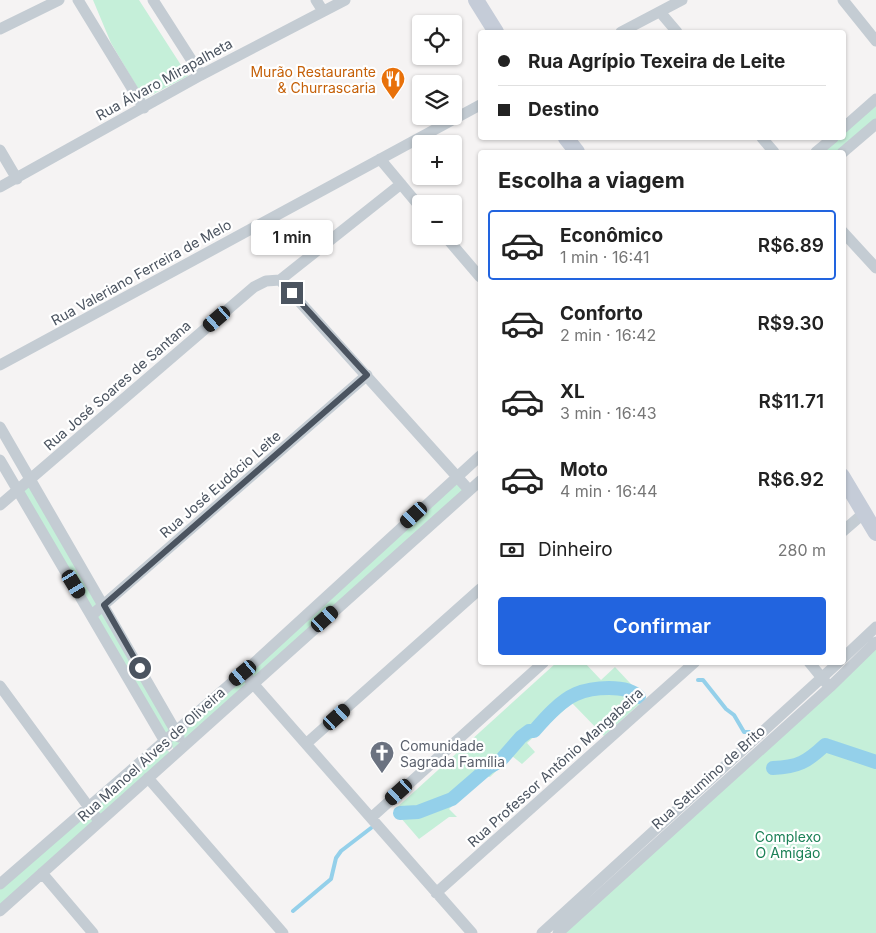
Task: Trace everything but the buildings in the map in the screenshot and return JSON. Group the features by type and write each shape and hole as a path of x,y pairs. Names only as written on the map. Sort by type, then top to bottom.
{"main road":[{"path":"476,0 495,30"},
{"path":"568,140 575,150"},
{"path":"846,483 876,533"}],"street":[{"path":"0,30 59,0"},
{"path":"78,0 144,108"},
{"path":"153,0 201,75"},
{"path":"316,0 323,11"},
{"name":"Rua Álvaro Mirapalheta","path":"0,187 201,75 345,0"},
{"path":"625,30 682,0"},
{"path":"843,0 876,41"},
{"path":"660,12 675,30"},
{"path":"846,125 876,99"},
{"name":"Rua Valeriano Ferreira de Melo","path":"0,365 478,106"},
{"path":"846,150 876,124"},
{"path":"764,140 772,150"},
{"path":"818,150 831,140"},
{"path":"0,150 17,178"},
{"path":"380,159 412,197"},
{"path":"401,184 280,280 469,490"},
{"path":"846,234 876,268"},
{"path":"453,245 478,275"},
{"name":"Rua José Soares de Santana","path":"0,505 254,287 266,281 280,280"},
{"name":"Rua José Eudócio Leite","path":"92,615 367,375"},
{"path":"0,427 184,744"},
{"name":"Rua Manoel Alves de Oliveira","path":"0,884 243,673 478,458"},
{"path":"0,460 173,754"},
{"name":"Rua Manoel Alves de Oliveira","path":"0,911 184,744 478,483"},
{"path":"846,529 864,513"},
{"path":"307,743 478,591"},
{"path":"846,655 876,627"},
{"name":"Rua Satumino de Brito","path":"542,933 826,683 876,642"},
{"path":"372,817 541,665"},
{"name":"Rua Professor Antônio Mangabeira","path":"436,893 692,665"},
{"path":"811,665 826,683"},
{"name":"Rua Satumino de Brito","path":"558,933 826,683 837,665"},
{"path":"243,673 307,743 472,933"},
{"path":"0,688 99,821"},
{"path":"148,778 283,933"},
{"path":"42,873 93,933"}],"green space":[{"path":"93,0 139,0 188,76 144,99 111,43"},
{"path":"876,105 876,120 841,150 824,150 837,140 846,140 846,131"},
{"path":"456,480 466,490 253,680 248,674"},
{"path":"30,482 180,744 174,750 21,490"},
{"name":"Complexo O Amigão","path":"876,643 876,933 557,933"},
{"path":"554,665 587,665 601,680 615,667 645,699 604,736 572,703 527,743 535,752 522,764 512,756 490,777 484,775 449,809 457,817 449,817 419,839 394,810"},
{"path":"242,678 249,683 184,740 180,731"},
{"path":"163,745 170,753 99,816 92,807"},
{"path":"87,811 96,821 0,905 0,888"}],"waterway":[{"path":"698,680 703,680 726,709 734,715 744,732 757,732"},
{"path":"400,813 418,812 452,799 489,767 500,761 521,737 529,731 534,731 559,705 576,694 600,688 618,688 634,693 639,697"},
{"path":"773,768 796,765 813,756 825,745 876,762"},
{"path":"293,911 331,879 336,858 341,851 371,828"}],"place":[{"name":"Murão Restaurante & Churrascaria","path":"393,100"},
{"name":"Comunidade Sagrada Família","path":"382,774"}],"route":[{"path":"140,668 104,605 367,375 292,293"}]}
